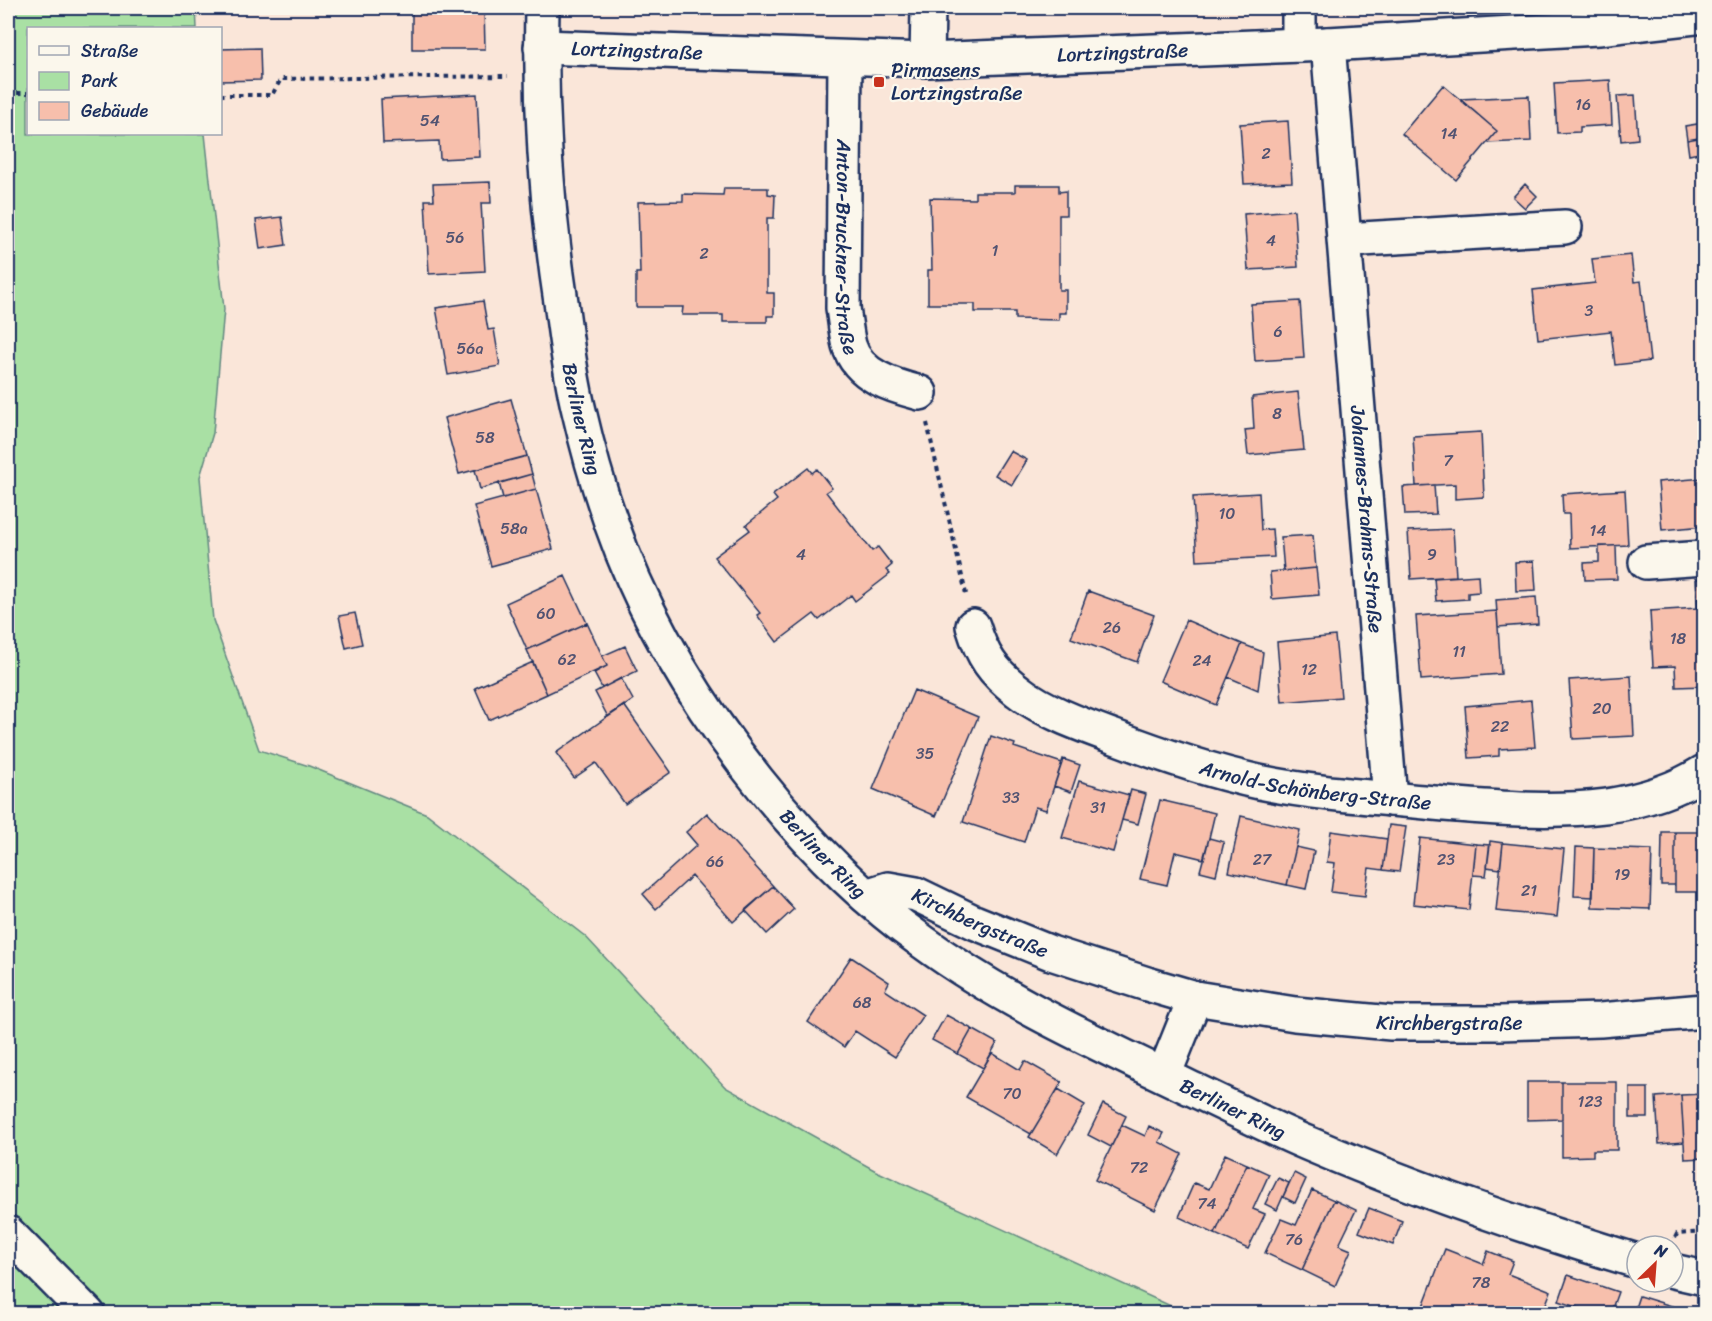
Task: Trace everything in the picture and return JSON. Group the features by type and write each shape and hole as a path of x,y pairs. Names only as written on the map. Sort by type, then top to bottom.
{"street":[{"name":"Berliner Ring","path":"542,8 544,154 550,232 578,407 599,484 623,554 686,680 735,752 793,824 866,896 922,942 980,980 1039,1014 1305,1142 1442,1196 1625,1257"},
{"path":"927,60 928,8"},
{"name":"Johannes-Brahms-Straße","path":"1299,8 1314,44 1344,240 1390,799"},
{"name":"Lortzingstraße","path":"542,62 845,58 927,60 1314,44 1598,28 1704,16"},
{"name":"Anton-Bruckner-Straße","path":"845,58 843,308 849,347 861,366 887,384 920,393"},
{"path":"1344,240 1565,227"},
{"path":"1646,562 1704,558"},
{"name":"Arnold-Schönberg-Straße","path":"973,626 980,650 994,669 1019,692 1052,711 1152,751 1258,782 1320,792 1390,799 1551,810 1607,806 1650,796 1693,780 1704,772"},
{"name":"Kirchbergstraße","path":"866,896 888,889 916,894 974,922 1051,952 1195,998 1294,1014 1391,1023 1600,1020 1704,1011"},
{"path":"1164,1075 1195,998"},
{"path":"8,1233 88,1314"},
{"path":"1685,1274 1704,1278"}],"path":[{"path":"222,95 272,95 281,79 542,62"},
{"path":"8,93 27,93"},
{"path":"920,393 973,626"},
{"path":"1677,1234 1704,1232"}],"green space":[{"path":"8,8 196,8 197,27 27,27 27,135 205,135 224,309 213,433 200,477 213,620 259,750 309,766 427,814 586,937 725,1087 876,1171 1186,1313 8,1313"}],"building":[{"path":"412,8 484,8 485,49 412,49"},
{"path":"260,48 261,80 222,81 222,49"},
{"path":"1610,80 1612,125 1580,127 1580,132 1557,133 1554,83"},
{"path":"1443,85 1497,131 1456,180 1402,134"},
{"path":"477,94 480,157 440,159 439,141 383,143 381,99"},
{"path":"1635,95 1638,139 1621,141 1617,96"},
{"path":"1529,96 1531,141 1487,143 1497,131 1460,99"},
{"path":"1288,121 1292,182 1244,184 1240,124"},
{"path":"1704,123 1704,137 1687,140 1685,126"},
{"path":"1704,137 1704,152 1689,155 1687,140"},
{"path":"490,182 491,203 481,203 485,271 429,274 425,200 434,200 433,184"},
{"path":"1525,184 1537,196 1525,208 1513,197"},
{"path":"1015,185 1059,185 1059,192 1066,191 1066,215 1059,215 1059,290 1066,290 1066,313 1059,313 1059,320 1015,319 1015,312 975,312 975,304 928,304 928,270 932,270 930,198 975,199 975,192 1015,192"},
{"path":"724,188 768,188 768,194 775,195 774,218 767,218 767,293 774,293 774,316 767,316 767,322 723,322 723,315 682,315 683,307 636,307 636,273 640,273 638,202 683,201 683,194 723,195"},
{"path":"1294,210 1298,267 1248,270 1244,214"},
{"path":"282,217 286,245 260,249 256,220"},
{"path":"1631,255 1634,282 1641,281 1650,361 1615,365 1611,331 1538,339 1533,290 1595,283 1592,259"},
{"path":"483,301 488,330 494,329 500,366 448,375 436,308"},
{"path":"1300,301 1304,358 1255,361 1251,304"},
{"path":"1298,392 1304,450 1248,455 1245,430 1254,429 1252,397"},
{"path":"511,399 527,456 459,474 444,418"},
{"path":"1481,432 1484,497 1455,499 1455,484 1416,486 1413,436"},
{"path":"1010,451 1027,460 1012,485 995,475"},
{"path":"527,456 532,474 480,489 475,470"},
{"path":"808,468 812,473 817,469 832,488 826,492 872,551 878,547 892,565 886,570 890,574 855,601 851,595 819,620 814,614 777,642 757,615 760,613 714,557 750,530 746,525 777,500 773,495"},
{"path":"532,474 536,489 503,498 499,483"},
{"path":"1704,478 1704,526 1662,530 1658,482"},
{"path":"1434,485 1436,514 1405,515 1403,487"},
{"path":"536,489 553,549 491,566 474,506"},
{"path":"1625,490 1628,545 1570,548 1569,514 1563,514 1562,494"},
{"path":"1259,493 1261,530 1272,529 1274,557 1197,561 1193,497"},
{"path":"1453,529 1456,576 1411,579 1408,531"},
{"path":"1313,535 1316,568 1284,571 1281,537"},
{"path":"1599,546 1616,546 1617,579 1585,580 1584,563 1599,562"},
{"path":"1534,561 1536,590 1516,591 1515,562"},
{"path":"1316,568 1319,595 1272,599 1270,572"},
{"path":"1478,575 1479,592 1468,593 1468,599 1436,601 1434,578"},
{"path":"565,576 587,623 527,650 506,603"},
{"path":"1696,579 1704,579 1704,608 1698,608"},
{"path":"1088,591 1154,615 1137,662 1071,638"},
{"path":"1536,597 1538,624 1498,627 1496,600"},
{"path":"1704,608 1704,686 1676,687 1675,666 1653,667 1650,611"},
{"path":"1497,611 1501,674 1421,680 1416,616"},
{"path":"355,613 362,644 346,648 339,616"},
{"path":"1186,620 1242,644 1216,705 1160,681"},
{"path":"587,623 607,666 547,694 527,650"},
{"path":"1335,636 1341,697 1282,702 1277,642"},
{"path":"1242,644 1263,652 1258,690 1228,677"},
{"path":"625,646 637,671 602,688 594,673 607,666 602,656"},
{"path":"533,662 547,694 489,720 475,688"},
{"path":"1631,676 1634,736 1573,739 1569,680"},
{"path":"621,678 633,700 608,717 595,692"},
{"path":"914,690 978,717 936,816 873,789"},
{"path":"1531,700 1535,747 1499,749 1499,756 1469,758 1465,706"},
{"path":"624,705 671,772 625,804 596,763 574,778 556,753"},
{"path":"991,736 1015,744 1014,747 1062,763 1046,810 1035,807 1024,842 963,822"},
{"path":"1063,759 1080,765 1071,792 1054,786"},
{"path":"1079,781 1129,795 1113,852 1062,838"},
{"path":"1131,790 1146,794 1138,824 1122,820"},
{"path":"1160,800 1215,813 1204,859 1175,852 1167,885 1140,879"},
{"path":"707,813 773,886 733,922 692,876 656,909 643,894 697,845 686,832"},
{"path":"1241,816 1300,830 1287,885 1229,872"},
{"path":"1389,825 1406,827 1399,872 1383,870"},
{"path":"1331,831 1387,839 1383,870 1369,868 1365,896 1331,892 1335,863 1327,862"},
{"path":"1662,832 1675,832 1675,885 1661,885"},
{"path":"1675,832 1704,832 1704,892 1675,892"},
{"path":"1209,838 1224,842 1216,875 1200,871"},
{"path":"1420,838 1476,844 1469,910 1413,904"},
{"path":"1490,841 1503,843 1500,869 1487,867"},
{"path":"1503,843 1564,849 1557,917 1496,911"},
{"path":"1476,844 1490,845 1486,876 1473,875"},
{"path":"1296,847 1314,851 1306,889 1287,885"},
{"path":"1576,847 1594,848 1593,897 1574,896"},
{"path":"1594,848 1652,850 1650,909 1592,907"},
{"path":"773,886 794,909 767,934 745,910"},
{"path":"851,957 889,982 885,990 923,1015 895,1057 855,1031 844,1047 808,1022"},
{"path":"946,1015 972,1029 958,1054 932,1040"},
{"path":"972,1029 997,1043 983,1068 958,1054"},
{"path":"992,1053 1020,1070 1025,1061 1062,1082 1031,1134 966,1097"},
{"path":"1527,1082 1562,1082 1562,1119 1527,1120"},
{"path":"1562,1082 1617,1082 1617,1150 1593,1150 1593,1156 1562,1157"},
{"path":"1630,1088 1648,1088 1648,1118 1630,1118"},
{"path":"1058,1089 1085,1105 1057,1154 1029,1137"},
{"path":"1704,1094 1704,1158 1685,1159 1681,1095"},
{"path":"1681,1095 1684,1142 1659,1144 1656,1097"},
{"path":"1103,1104 1126,1116 1111,1147 1088,1135"},
{"path":"1122,1125 1145,1136 1149,1126 1164,1133 1159,1142 1182,1154 1155,1210 1095,1180"},
{"path":"1225,1154 1247,1164 1215,1234 1179,1217 1194,1183 1209,1189"},
{"path":"1247,1164 1269,1174 1253,1209 1265,1214 1248,1249 1215,1234"},
{"path":"1294,1173 1306,1179 1295,1203 1283,1197"},
{"path":"1278,1178 1289,1183 1277,1210 1265,1204"},
{"path":"1312,1190 1334,1200 1302,1270 1265,1253 1281,1219 1296,1225"},
{"path":"1334,1200 1356,1210 1339,1245 1351,1250 1335,1286 1302,1270"},
{"path":"1369,1208 1402,1221 1393,1245 1359,1232"},
{"path":"1445,1249 1483,1264 1488,1251 1513,1261 1508,1274 1551,1291 1542,1314 1420,1314"},
{"path":"1568,1275 1618,1292 1610,1314 1598,1314 1559,1301"},
{"path":"1639,1296 1688,1311 1687,1314 1633,1314"}],"place":[{"name":"Pirmasens Lortzingstraße","path":"879,82"}]}
